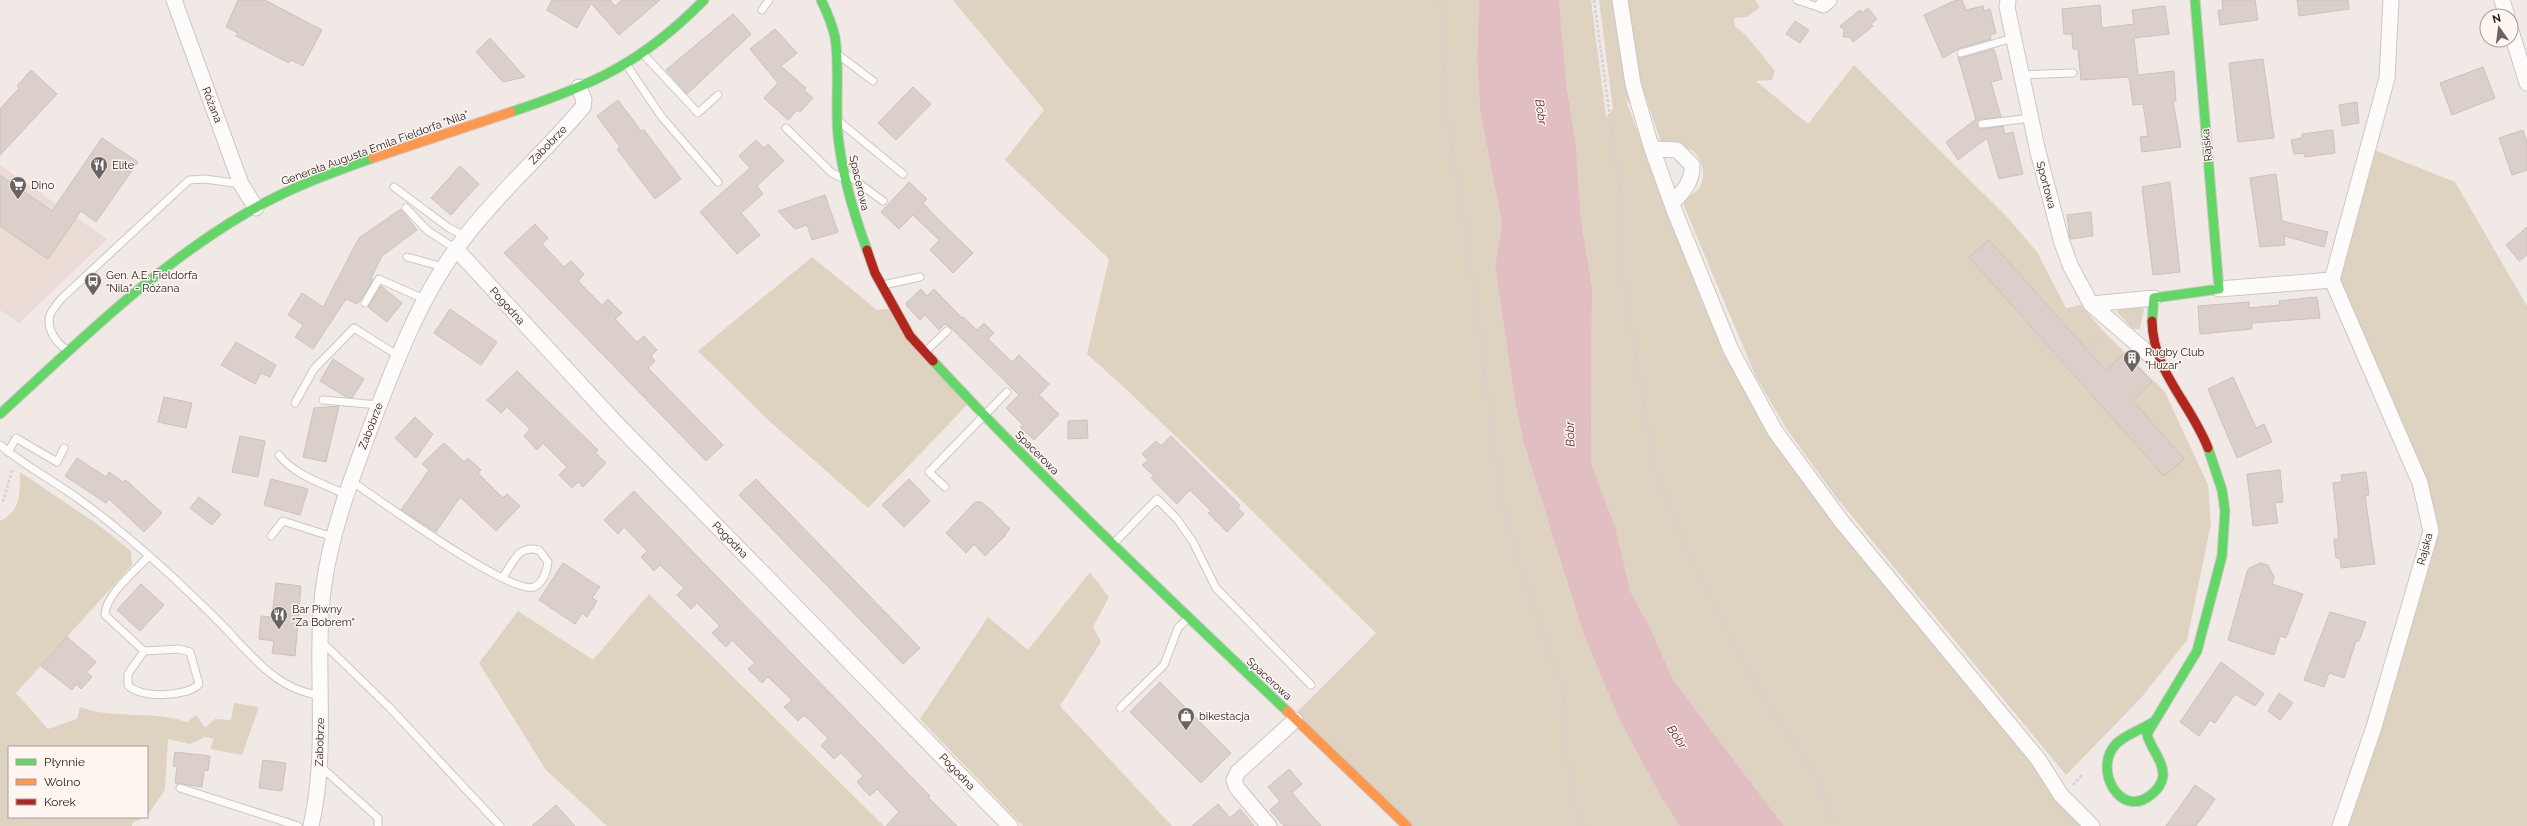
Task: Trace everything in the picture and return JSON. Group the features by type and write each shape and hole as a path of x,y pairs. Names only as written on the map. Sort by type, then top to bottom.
{"street":[{"name":"Różana","path":"174,0 241,184 256,208"},
{"name":"Generała Augusta Emila Fieldorfa \"Nila\"","path":"0,414 69,351 170,266 203,241 256,208 290,191 395,151 579,87 626,64 642,54 669,34 704,0"},
{"name":"Spacerowa","path":"821,0 830,19 837,53 837,120 844,175 858,228 882,285 910,336 984,416 1112,545 1187,618 1408,826"},
{"path":"1620,0 1633,84 1653,149 1672,203 1731,350 1775,431 1842,522 2038,759 2061,795 2092,826"},
{"name":"Sportowa","path":"2008,0 2007,7 2021,75 2062,243 2071,267 2091,304"},
{"name":"Rajska","path":"2195,0 2220,289"},
{"path":"2091,304 2154,298 2220,289 2332,280 2387,78 2391,0"},
{"path":"2516,48 2527,83"},
{"name":"Zabobrze","path":"311,826 316,803 320,766 320,640 324,586 333,537 397,355 424,299 443,267 465,236 583,107 584,100 579,87"},
{"path":"1653,149 1676,150 1692,165 1693,174 1685,190 1672,203"},
{"name":"Pogodna","path":"456,249 616,423 1010,826"},
{"name":"Rajska","path":"2332,280 2420,483 2431,530 2374,727 2340,826"},
{"path":"2153,722 2142,731 2123,737 2107,757 2106,768 2111,786 2118,796 2128,802 2142,802 2152,796 2160,786 2162,766 2148,741 2147,734 2153,722 2196,655 2221,566 2227,521 2223,488 2210,452 2195,421 2158,362 2151,341 2150,322 2154,298"},
{"path":"2091,304 2158,362"},
{"path":"1269,826 1237,788 1234,780 1238,772 1295,720"}],"lane":[{"path":"762,10 769,0"},
{"path":"1797,0 1821,8 1826,2"},
{"path":"1961,53 2013,38"},
{"path":"837,53 873,81"},
{"path":"642,54 698,113 718,95"},
{"path":"626,64 661,116 718,182"},
{"path":"2021,75 2073,73"},
{"path":"1982,124 2031,118"},
{"path":"837,120 903,174"},
{"path":"786,128 832,173 844,175 883,201"},
{"path":"69,351 59,345 50,328 50,315 61,299 190,180 205,179 241,184"},
{"path":"394,187 448,228 465,236"},
{"path":"406,208 428,231 456,249"},
{"path":"407,257 443,267"},
{"path":"882,285 920,277"},
{"path":"365,303 379,279 424,299"},
{"path":"295,403 314,369 354,328 397,355"},
{"path":"924,352 947,331"},
{"path":"945,487 928,472 1008,392"},
{"path":"323,400 379,405"},
{"path":"8,452 16,438 57,462 64,448"},
{"path":"0,446 79,499 172,574 250,654 274,676 300,692 321,695"},
{"path":"279,455 285,464 294,469 349,488 479,567 522,588 534,587 540,582 547,572 548,562 539,550 525,549 518,553 502,578"},
{"path":"1112,545 1157,499 1177,519 1193,542 1216,588 1311,685"},
{"path":"271,536 283,521 333,537"},
{"path":"144,651 128,674 128,685 132,690 145,694 186,692 199,684 192,656 187,651 179,649 144,651 107,618 105,610 112,595 149,556"},
{"path":"1120,708 1164,665 1178,628 1187,618"},
{"path":"320,640 390,708 500,826"},
{"path":"320,766 378,818 378,826"},
{"path":"180,788 298,826"}],"path":[{"path":"1440,0 1447,120 1471,265 1500,493 1520,566 1564,694 1567,757 1576,808 1585,826"},
{"path":"1594,0 1624,214 1620,263 1655,471 1692,561 1756,685 1818,782 1834,826"},
{"path":"1972,260 1991,242"},
{"path":"1986,276 2006,259"},
{"path":"2005,298 2025,280"},
{"path":"2020,314 2039,296"},
{"path":"2040,337 2059,318"},
{"path":"2054,352 2073,334"},
{"path":"2068,368 2088,350"},
{"path":"2096,398 2115,381"},
{"path":"2117,422 2136,404"},
{"path":"2135,444 2155,426"},
{"path":"2150,459 2169,442"},
{"path":"3,502 9,479 17,458"},
{"path":"2071,787 2082,776"}],"shaded area":[{"path":"953,0 1479,0 1477,59 1480,111 1502,224 1495,266 1515,402 1523,441 1583,633 1619,719 1662,799 1680,826 1408,826 1296,713 1376,633 1161,422 1087,354 1109,259 1005,160 1044,110"},
{"path":"1559,0 1591,0 1606,117 1613,109 1599,0 1613,0 1631,106 1625,98 1701,300 1718,339 1731,350 1775,431 2092,826 1784,826 1672,678 1651,629 1630,591 1591,464 1592,286 1581,220 1576,145 1567,88"},
{"name":"Rugby Club \"Huzar\"","path":"1626,0 1755,0 1760,7 1747,17 1734,18 1735,26 1751,41 1775,71 1772,80 1756,81 1808,124 1854,65 2009,219 2037,252 2066,308 2081,305 2106,334 2165,392 2208,485 2211,524 2187,640 2141,698 2066,775 1836,497 1786,428 1756,377 1684,206 1683,198 1691,195 1701,185 1703,171 1701,164 1693,150 1662,145 1640,80"},
{"path":"2369,148 2455,182 2527,306 2527,826 2340,826 2431,531 2420,483 2332,280"},
{"path":"0,165 107,239 19,323 0,310"},
{"path":"812,257 877,310 894,308 970,402 868,508 765,417 698,351"},
{"path":"2119,307 2141,307 2144,309 2140,329 2133,329 2117,312"},
{"path":"20,472 97,524 131,551 132,565 16,693 48,729 77,719 80,707 107,713 160,716 187,722 196,715 205,728 215,719 231,720 234,703 259,707 242,755 210,749 214,739 205,737 190,744 168,739 165,790 148,815 148,746 8,746 8,818 143,818 132,823 132,826 0,826 0,521 7,517 16,507 20,487"},
{"path":"1090,572 1109,597 1093,627 1101,642 1060,706 1172,826 1023,826 920,719 988,617 1028,650"},
{"path":"649,594 884,826 607,826 546,770 479,663 518,611 593,660"}],"water":[{"name":"Bóbr","path":"1479,0 1559,0 1567,88 1576,145 1581,220 1592,286 1591,464 1615,527 1630,591 1651,629 1672,678 1784,826 1680,826 1662,799 1619,719 1583,633 1523,441 1515,402 1495,266 1502,224 1480,111 1477,59"}],"building":[{"path":"238,0 265,0 322,30 303,66 291,60 289,63 236,36 238,33 226,27"},
{"path":"552,0 610,0 615,6 622,0 660,0 619,35 591,3 577,28 547,10"},
{"path":"1956,0 1962,0 1966,10 1983,6 1984,11 1990,9 1996,33 1990,35 1991,39 1960,48 1943,58 1924,15"},
{"path":"2222,0 2255,0 2258,20 2220,25 2218,10 2223,10"},
{"path":"2297,0 2348,0 2349,9 2299,16"},
{"path":"2100,5 2102,28 2134,24 2132,10 2165,6 2169,34 2134,38 2138,75 2174,71 2176,101 2173,101 2181,147 2142,152 2140,137 2148,136 2143,104 2133,105 2129,77 2081,80 2078,49 2073,49 2072,34 2064,34 2062,9"},
{"path":"1868,8 1877,19 1871,24 1873,26 1853,42 1850,37 1843,37 1844,30 1840,26 1860,10 1862,13"},
{"path":"733,14 751,34 687,94 666,70"},
{"path":"1795,21 1809,30 1800,43 1786,34"},
{"path":"775,29 797,53 781,66 806,88 804,90 813,98 800,112 797,110 788,120 764,98 778,83 750,49"},
{"path":"490,38 525,77 503,82 476,52"},
{"path":"1994,49 2002,79 1991,82 2001,117 1981,119 1977,125 1982,129 2003,126 2005,134 2013,132 2023,174 1999,179 1987,138 1958,160 1946,142 1976,119 1958,57 1962,58"},
{"path":"2263,59 2274,138 2238,142 2229,63"},
{"path":"2483,67 2495,98 2452,115 2440,83"},
{"path":"31,70 57,94 0,155 0,109 19,88 17,86"},
{"path":"913,87 931,104 896,140 878,123"},
{"path":"618,100 641,131 644,130 681,179 655,199 617,149 620,147 597,116"},
{"path":"2357,102 2359,123 2342,126 2339,105"},
{"path":"2333,130 2335,153 2305,157 2304,153 2294,154 2291,140 2302,138 2302,134"},
{"path":"2523,130 2527,142 2527,170 2512,175 2499,138"},
{"path":"102,138 138,162 96,222 81,211 48,259 0,226 0,175 52,211"},
{"path":"756,140 764,148 768,144 784,161 757,186 763,194 741,213 760,235 737,254 700,212 750,168 739,156"},
{"path":"460,166 479,184 451,215 431,198"},
{"path":"2276,174 2282,221 2328,232 2324,247 2284,236 2285,245 2260,247 2250,178"},
{"path":"909,182 927,199 923,203 973,253 953,273 930,250 939,240 913,215 899,229 881,212"},
{"path":"2170,182 2180,272 2153,275 2142,187"},
{"path":"825,195 838,232 812,240 807,225 795,229 778,211"},
{"path":"401,209 417,230 382,256 371,278 373,280 360,301 357,304 346,299 313,349 295,337 303,325 288,315 302,293 323,307 359,238"},
{"path":"2091,212 2093,236 2070,239 2067,215"},
{"path":"535,224 548,238 542,244 564,267 571,261 584,274 578,281 602,305 608,299 622,313 615,319 637,342 644,336 657,350 651,356 655,361 648,368 723,445 706,461 504,253"},
{"path":"2527,227 2527,255 2519,261 2506,245"},
{"path":"1989,240 2106,371 2124,353 2152,382 2133,401 2184,459 2164,476 1969,257"},
{"path":"381,286 402,303 387,322 368,307"},
{"path":"921,289 927,296 934,289 962,318 963,317 977,330 984,323 994,333 988,339 1012,362 1019,355 1049,384 1039,395 1059,414 1034,440 1020,427 1023,425 1006,408 1019,395 950,327 945,324 939,330 925,315 920,320 907,306 906,303"},
{"path":"2317,297 2320,318 2252,323 2252,329 2200,334 2198,306 2249,302 2249,308 2280,305 2279,301"},
{"path":"450,309 497,342 481,365 434,333"},
{"path":"236,342 276,365 270,377 261,373 255,384 221,365"},
{"path":"333,359 364,379 352,398 346,397 320,381"},
{"path":"517,371 598,450 595,452 606,463 583,487 578,482 572,488 559,475 567,467 543,443 537,450 524,436 530,429 507,407 501,413 487,400"},
{"path":"2233,377 2256,428 2264,424 2272,442 2237,458 2208,389"},
{"path":"164,397 192,403 186,428 158,422"},
{"path":"339,406 326,462 303,457 314,408"},
{"path":"415,417 433,434 416,458 395,438"},
{"path":"1087,420 1088,438 1068,439 1068,421"},
{"path":"240,436 265,441 258,477 232,472"},
{"path":"1171,436 1240,505 1238,508 1244,514 1227,532 1208,513 1211,511 1190,490 1177,504 1151,478 1154,476 1142,465 1148,460 1142,454 1156,441 1161,446"},
{"path":"444,443 464,462 468,458 481,470 478,473 503,498 507,494 520,506 496,531 460,497 436,532 401,510 429,470 422,464"},
{"path":"77,458 106,477 109,472 123,482 126,480 162,513 144,532 109,499 106,503 65,476"},
{"path":"2280,470 2283,502 2275,503 2278,523 2253,526 2247,474"},
{"path":"2366,472 2369,495 2365,496 2375,564 2341,568 2340,558 2336,558 2334,539 2338,539 2338,529 2333,483 2342,482 2341,475"},
{"path":"271,479 308,489 300,515 264,505"},
{"path":"756,479 920,648 903,664 739,495"},
{"path":"909,479 930,501 904,527 882,505"},
{"path":"634,491 930,796 928,797 957,826 886,826 899,812 877,789 870,796 857,782 863,776 841,753 834,759 821,746 828,738 804,715 798,721 784,707 792,700 768,677 762,683 748,669 755,663 732,640 726,647 712,633 720,626 697,603 691,609 677,595 684,588 660,565 654,571 641,557 647,551 624,527 618,534 604,520"},
{"path":"199,497 221,514 212,525 190,508"},
{"path":"975,502 981,502 1010,529 985,556 974,544 966,553 946,533"},
{"path":"563,563 600,587 592,598 597,601 587,617 582,613 575,624 539,600"},
{"path":"2260,563 2268,565 2274,577 2272,584 2303,594 2286,638 2280,636 2274,655 2228,640 2248,569"},
{"path":"276,583 301,586 295,656 272,653 274,641 259,639 261,616 272,617"},
{"path":"141,584 164,605 140,631 117,610"},
{"path":"2330,612 2366,622 2359,641 2356,641 2344,678 2329,673 2324,687 2304,680"},
{"path":"67,637 96,662 87,672 92,677 81,689 76,684 72,690 41,666"},
{"path":"2221,662 2264,694 2255,706 2235,694 2215,723 2210,720 2199,736 2180,722"},
{"path":"1160,682 1231,753 1201,783 1130,712"},
{"path":"2279,693 2293,703 2280,720 2268,711"},
{"path":"175,752 210,756 208,771 204,770 202,787 175,783 177,767 173,766"},
{"path":"263,760 286,763 282,791 259,788"},
{"path":"1289,769 1302,784 1292,793 1321,826 1284,826 1270,810 1280,801 1268,787"},
{"path":"2195,785 2215,799 2196,826 2166,826"},
{"path":"1218,804 1230,818 1240,809 1254,826 1192,826"},
{"path":"556,805 575,826 532,826"}],"traffic: fast":[{"path":"511,112 567,92 615,70 659,40 704,0"},
{"path":"821,0 835,37 837,61 837,123 842,164 857,222 867,250"},
{"path":"2152,321 2154,298 2219,289 2195,0"},
{"path":"0,414 119,306 181,256 214,233 278,196 373,158"},
{"path":"933,361 1063,495 1287,711"},
{"path":"2153,722 2120,741 2109,754 2107,766 2109,778 2113,788 2121,797 2130,801 2141,801 2152,794 2162,781 2163,770 2147,734 2197,651 2222,556 2225,511 2222,490 2208,448"}],"traffic: slow":[{"path":"373,158 511,112"},
{"path":"1287,711 1407,826"}],"traffic: jam":[{"path":"867,250 875,273 910,336 933,361"},
{"path":"2152,321 2154,339 2165,371 2192,416 2208,448"}],"place":[{"name":"Elite","path":"99,180"},
{"name":"Dino","path":"18,200"},
{"name":"Gen. A.E. Fieldorfa \"Nila\" - Różana","path":"93,296"},
{"name":"Rugby Club \"Huzar\"","path":"2132,373"},
{"name":"Bar Piwny \"Za Bobrem\"","path":"279,630"},
{"name":"bikestacja","path":"1186,731"}]}
